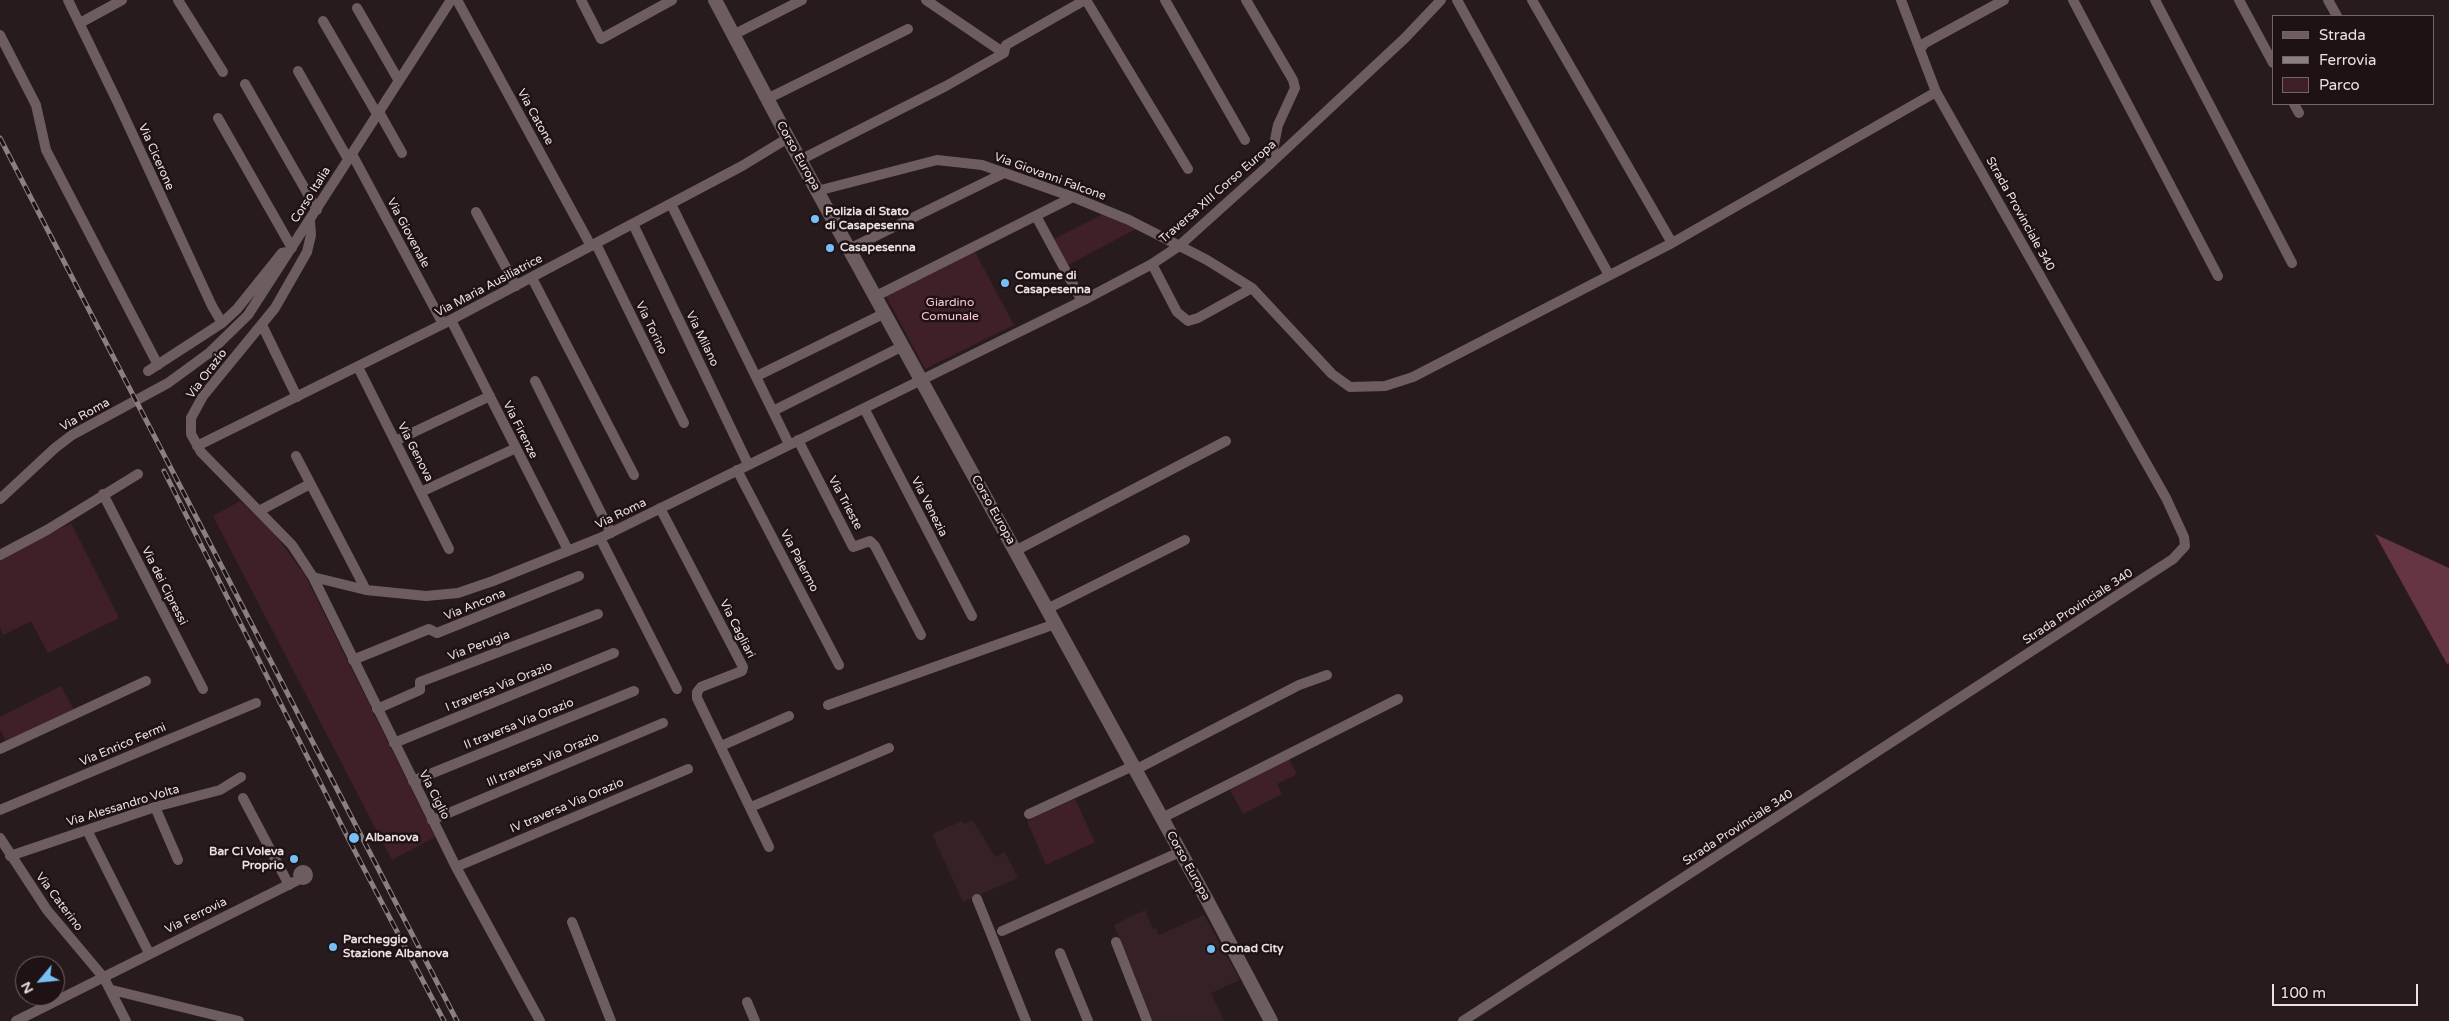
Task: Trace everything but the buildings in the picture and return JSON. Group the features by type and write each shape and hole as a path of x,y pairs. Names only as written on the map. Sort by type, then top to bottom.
{"street":[{"name":"Via Cicerone","path":"68,0 170,219 222,323"},
{"path":"80,23 122,0"},
{"path":"178,0 223,72"},
{"name":"Corso Italia","path":"168,383 209,353 248,315 451,0"},
{"name":"Via Catone","path":"457,0 594,245"},
{"path":"582,0 601,39 672,0"},
{"name":"Corso Europa","path":"715,0 788,138 1162,818 1271,1021"},
{"path":"733,34 802,0"},
{"path":"926,0 1004,53"},
{"path":"800,160 946,86 1004,53 1006,45 1085,0 1188,169"},
{"path":"1164,0 1246,140"},
{"path":"1246,0 1293,80 1294,88 1278,125 1270,164"},
{"name":"Traversa XIII Corso Europa","path":"922,381 1082,301 1152,264 1179,246 1405,38 1441,0"},
{"path":"1457,0 1609,275"},
{"path":"1532,0 1672,243"},
{"name":"Strada Provinciale 340","path":"1463,1021 2173,559 2185,546 2184,537 2166,498 1936,92 1921,48 1901,0"},
{"path":"1921,48 1925,43 2004,0"},
{"path":"2073,0 2218,276"},
{"path":"2155,0 2292,264"},
{"path":"2239,0 2272,61"},
{"path":"2328,0 2336,15"},
{"path":"357,8 399,81"},
{"path":"323,21 402,153"},
{"path":"767,99 908,29"},
{"path":"0,35 36,105 46,150 158,364"},
{"name":"Via Giovenale","path":"298,71 447,322"},
{"path":"245,84 317,210"},
{"name":"Via Giovanni Falcone","path":"817,190 937,160 982,165 1073,197 1129,220 1179,246 1252,288 1332,374 1350,387 1385,386 1413,377 1672,243 1936,92"},
{"path":"148,371 222,323 236,309 282,253 291,250 218,118"},
{"name":"Via Maria Ausiliatrice","path":"197,446 358,367 532,278 742,166 788,138"},
{"path":"849,249 1004,173"},
{"path":"876,296 1073,197"},
{"path":"671,204 773,411 793,442"},
{"path":"476,212 516,286"},
{"path":"1036,216 1082,301"},
{"name":"Via Orazio","path":"197,446 192,434 191,418 203,396 275,308 306,252 311,235 310,221"},
{"name":"Via Milano","path":"633,224 748,464"},
{"name":"Via Torino","path":"594,245 684,423"},
{"path":"1152,264 1177,312 1188,321 1198,318 1252,288"},
{"path":"532,278 634,475"},
{"path":"757,376 885,313"},
{"name":"Via Firenze","path":"447,322 490,396 568,550"},
{"path":"262,325 297,397"},
{"path":"773,411 903,346"},
{"name":"Via Genova","path":"358,367 449,549"},
{"path":"535,381 611,533"},
{"name":"Via Roma","path":"313,577 366,590 426,596 458,593 611,533 793,442 922,381"},
{"name":"Via Roma","path":"0,499 55,448 72,435 168,383"},
{"path":"395,441 490,396"},
{"name":"Via Venezia","path":"864,408 972,616"},
{"path":"1015,551 1226,441"},
{"name":"Via Trieste","path":"793,442 853,546 870,541 875,546 921,635"},
{"path":"197,446 292,545 313,577"},
{"path":"421,492 516,448"},
{"path":"296,456 366,590"},
{"name":"Via Palermo","path":"737,470 839,665"},
{"path":"0,555 47,530 138,474"},
{"path":"259,511 310,484"},
{"name":"Via dei Cipressi","path":"103,494 202,689"},
{"name":"Via Cagliari","path":"660,508 743,667 742,671 702,687 697,692 698,698 769,847"},
{"path":"600,538 677,689"},
{"path":"1047,609 1185,540"},
{"name":"Via Ancona","path":"353,660 429,629 437,634 580,576"},
{"name":"Via Ciglio","path":"313,577 456,867 540,1021"},
{"name":"Via Perugia","path":"377,709 420,690 420,682 598,614"},
{"path":"828,705 1055,624"},
{"name":"I traversa Via Orazio","path":"394,743 614,653"},
{"path":"1029,814 1134,768 1299,685 1327,675"},
{"path":"0,749 146,681"},
{"name":"II traversa Via Orazio","path":"413,781 634,691"},
{"path":"1162,818 1398,699"},
{"name":"Via Enrico Fermi","path":"0,810 256,703"},
{"path":"721,746 789,716"},
{"name":"III traversa Via Orazio","path":"432,820 663,723"},
{"path":"751,807 889,748"},
{"name":"IV traversa Via Orazio","path":"456,867 688,768"},
{"name":"Via Alessandro Volta","path":"10,856 155,807 220,790 241,777"},
{"path":"243,798 289,885"},
{"path":"155,807 178,860"},
{"path":"87,830 149,953"},
{"name":"Via Caterino","path":"0,838 47,910 104,978 112,990 126,1021"},
{"path":"1002,932 1180,852"},
{"name":"Via Ferrovia","path":"16,1021 300,879"},
{"path":"977,899 1026,1021"},
{"path":"572,922 611,1021"},
{"path":"1116,942 1147,1021"},
{"path":"1060,953 1088,1021"},
{"path":"112,990 239,1021"},
{"path":"747,1002 755,1021"}],"shaded area":[{"path":"2375,534 2449,568 2449,663 2447,664"},
{"path":"973,820 995,857 1005,852 1018,878 963,902 932,834 962,821 964,824"},
{"path":"1145,910 1153,929 1156,928 1159,935 1204,915 1240,980 1211,993 1224,1021 1153,1021 1114,925"}],"green space":[{"path":"1103,214 1136,229 1068,265 1054,239"},
{"name":"Giardino Comunale","path":"975,252 1014,325 925,369 886,296"},
{"path":"240,501 274,533 305,575 435,837 392,860 213,516"},
{"path":"71,523 119,618 48,653 31,621 3,635 0,627 0,561"},
{"path":"61,686 74,710 6,742 0,729 0,717"},
{"path":"1289,759 1297,774 1277,784 1282,794 1243,814 1230,790"},
{"path":"1075,799 1095,842 1046,865 1027,821"}],"railway":[{"path":"0,138 457,1021"},
{"path":"164,471 350,842 444,1021"}],"place":[{"name":"Polizia di Stato di Casapesenna","path":"815,219"},
{"name":"Casapesenna","path":"830,248"},
{"name":"Comune di Casapesenna","path":"1005,283"},
{"name":"Albanova","path":"354,838"},
{"name":"Bar Ci Voleva Proprio","path":"294,859"},
{"name":"Parcheggio Stazione Albanova","path":"333,947"},
{"name":"Conad City","path":"1211,949"}]}
